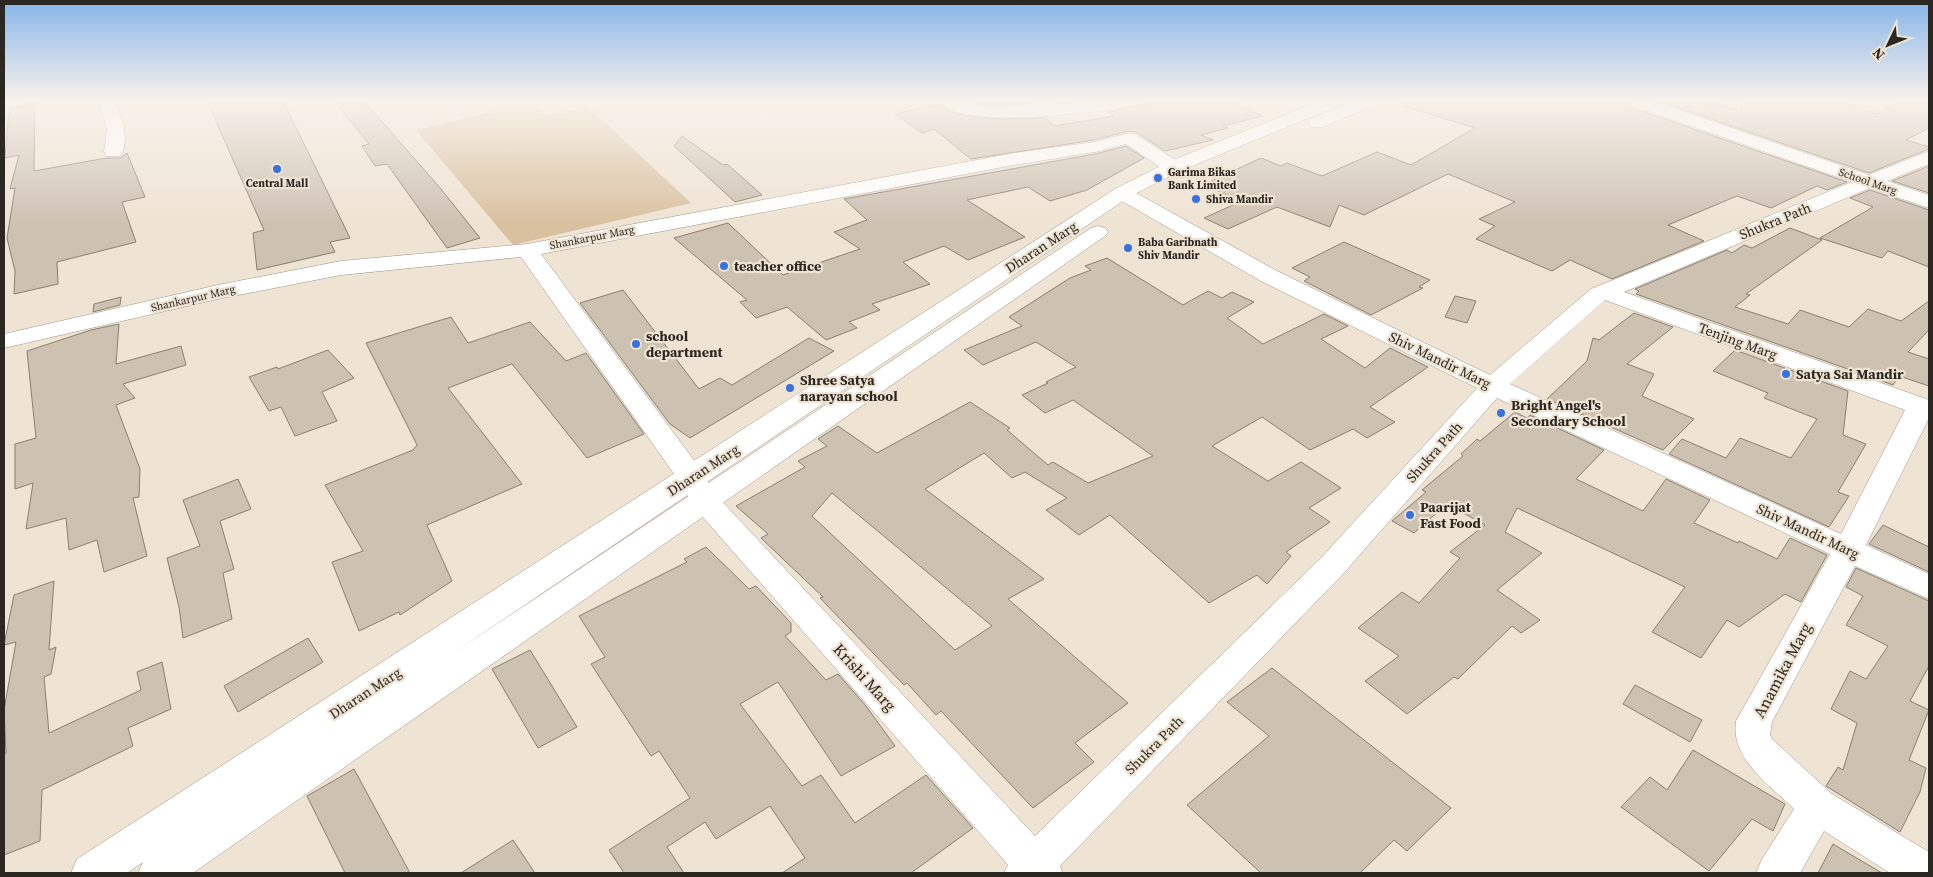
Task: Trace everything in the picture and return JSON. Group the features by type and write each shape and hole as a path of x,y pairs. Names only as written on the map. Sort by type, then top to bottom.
{"street":[{"path":"113,152 114,142"},
{"name":"Shankarpur Marg","path":"4,341 218,292 341,268 527,250 1004,161 1095,147 1114,142"},
{"path":"1134,142 1173,167"},
{"name":"Dharan Marg","path":"92,873 698,489 1131,198 1173,167 1234,142"},
{"name":"Dharan Marg","path":"1131,198 1192,176 1272,142"},
{"name":"School Marg","path":"1754,142 1929,202"},
{"name":"Shukra Path","path":"1034,870 1332,566 1493,386 1604,292 1929,157"},
{"name":"Shiv Mandir Marg","path":"1131,198 1269,276 1493,386 1929,587"},
{"name":"Krishi Marg","path":"527,250 698,489 1034,870"},
{"name":"Tenjing Marg","path":"1604,292 1925,408"},
{"name":"Anamika Marg","path":"1925,408 1754,721 1752,735 1759,751 1818,806 1926,873"},
{"name":"Dharan Marg","path":"159,873 698,489"},
{"path":"1777,873 1818,806"}],"shaded area":[{"path":"426,142 625,142 691,203 513,245"}],"building":[{"path":"6,142 34,142 34,171 106,158 120,158 127,153 145,197 122,202 136,242 57,262 58,284 14,294 15,271 7,238 15,188 10,189 19,155 5,158"},
{"name":"Central Mall","path":"225,142 303,142 350,238 330,242 335,252 257,270 253,233 264,230"},
{"path":"367,142 400,142 480,238 447,248 387,164 375,166 362,146 369,144"},
{"path":"677,142 690,142 723,165 727,164 762,195 735,202 674,146"},
{"path":"950,142 1082,142 971,159"},
{"path":"1151,142 1205,142 1165,151"},
{"path":"1451,142 1731,142 1847,182 1827,190 1817,186 1771,208 1737,196 1668,225 1704,241 1612,279 1570,260 1552,271 1476,239 1495,226 1479,219 1515,202 1448,174 1364,215 1339,205 1330,227 1277,207 1228,229 1204,218 1242,201 1203,185 1261,158 1281,166 1287,163 1322,176 1377,152 1411,165"},
{"path":"1778,142 1912,142 1929,147 1929,149 1869,173"},
{"path":"1126,146 1144,158 1087,190 1050,201 1028,187 967,200 1025,237 968,260 944,246 903,262 930,284 872,304 880,310 849,322 857,328 826,340 787,307 756,318 740,302 747,300 674,238 728,223 783,275 860,249 834,232 867,220 844,199 1095,154"},
{"path":"1929,166 1929,193 1892,181"},
{"path":"1870,190 1929,210 1929,267 1888,251 1882,258 1820,238 1873,207 1850,198"},
{"path":"1790,228 1822,240 1746,294 1750,295 1735,307 1788,324 1800,310 1849,327 1868,309 1901,321 1929,301 1929,330 1908,352 1929,359 1929,386 1899,376 1893,385 1636,294 1639,291 1635,289 1727,250 1732,253 1744,245 1752,248"},
{"path":"1344,242 1430,280 1419,287 1423,288 1371,315 1304,281 1310,277 1292,268"},
{"path":"1107,258 1183,305 1208,291 1222,298 1232,292 1254,302 1227,318 1263,344 1324,314 1348,326 1321,339 1365,368 1390,348 1428,367 1370,407 1395,422 1367,438 1353,429 1310,450 1262,417 1212,446 1268,481 1301,462 1341,488 1309,508 1330,522 1286,552 1291,556 1267,584 1257,575 1209,603 1110,515 1079,535 1046,510 1067,498 1025,472 1012,478 984,453 925,489 1044,579 1008,599 1128,703 1075,743 1094,762 1033,808 941,711 936,715 907,683 904,685 820,598 823,597 761,538 768,534 736,506 805,467 798,461 827,446 818,439 838,426 877,453 970,402 1010,428 1007,430 1048,465 1053,462 1088,483 1153,456 1073,400 1045,413 1022,395 1076,367 1036,342 983,365 964,350 1022,326 1009,317 1070,278 1091,270 1085,266","holes":["832,493 992,626 955,650 812,516"]},
{"path":"623,290 699,389 720,378 732,385 809,338 834,351 690,438 670,424 580,303"},
{"path":"1455,296 1476,301 1467,323 1445,317"},
{"path":"121,297 120,305 93,312 94,304"},
{"path":"1634,313 1673,327 1627,364 1654,374 1642,396 1694,419 1663,450 1547,399 1587,361 1593,338 1599,340"},
{"path":"451,317 468,343 530,322 566,361 586,353 644,434 587,458 512,364 448,388 522,484 427,525 452,581 400,615 399,612 359,631 332,562 363,551 325,485 413,450 417,445 366,343"},
{"path":"119,324 116,364 181,346 186,365 123,384 135,398 116,405 140,469 139,497 133,498 147,556 104,572 97,540 69,550 66,518 26,529 33,483 15,489 15,444 36,438 27,351 91,330"},
{"path":"328,350 354,378 322,392 337,421 295,436 281,407 269,411 249,377 277,367 278,369"},
{"path":"1735,350 1848,391 1843,435 1866,444 1838,492 1849,496 1829,527 1669,454 1682,439 1726,458 1740,438 1791,458 1817,419 1764,398 1768,393 1713,371"},
{"path":"1515,412 1527,418 1530,415 1604,450 1576,479 1643,511 1666,479 1710,500 1694,523 1777,559 1790,538 1827,555 1801,602 1785,594 1739,627 1727,620 1701,658 1652,632 1685,587 1517,508 1505,532 1542,553 1497,590 1540,620 1521,633 1512,626 1458,679 1454,677 1407,714 1365,681 1399,656 1358,628 1402,592 1419,603 1460,558 1450,552 1485,525 1447,504 1414,533 1392,521 1426,492 1422,490 1463,456 1461,454 1477,439 1480,441"},
{"path":"238,479 251,509 220,521 234,569 223,573 232,619 183,638 179,607 167,558 200,546 183,500"},
{"path":"1883,525 1929,547 1929,572 1869,544"},
{"path":"706,547 749,589 756,586 791,623 791,632 785,636 826,680 838,674 866,706 895,746 841,776 778,682 740,704 802,786 821,775 855,823 926,775 973,828 911,873 782,873 805,858 770,806 716,839 705,822 667,847 684,873 624,873 609,850 690,798 659,751 651,756 591,664 605,657 579,616 687,562 684,559"},
{"path":"1856,568 1929,601 1929,666 1910,701 1929,710 1909,760 1926,768 1920,792 1900,832 1826,786 1838,767 1843,770 1857,723 1831,709 1850,671 1866,679 1888,646 1846,625 1863,596 1846,587"},
{"path":"54,581 49,650 56,647 51,674 44,677 49,733 141,690 137,672 162,662 171,709 128,728 133,746 42,790 40,841 4,855 4,754 6,753 4,710 16,642 4,645 14,595"},
{"path":"308,638 323,662 238,712 224,686"},
{"path":"530,650 577,727 538,748 492,669"},
{"path":"1272,668 1451,808 1407,851 1394,840 1360,873 1261,873 1187,805 1269,736 1227,702"},
{"path":"1635,685 1702,720 1690,742 1623,704"},
{"path":"1693,750 1785,804 1773,831 1752,819 1709,871 1621,807 1650,777 1667,790"},
{"path":"354,769 410,873 345,873 307,796"},
{"path":"513,840 535,873 461,873"},
{"path":"1833,844 1882,873 1818,873"}],"place":[{"name":"Central Mall","path":"277,169"},
{"name":"Garima Bikas Bank Limited","path":"1158,178"},
{"name":"Shiva Mandir","path":"1196,199"},
{"name":"Baba Garibnath Shiv Mandir","path":"1128,248"},
{"name":"teacher office","path":"724,266"},
{"name":"school department","path":"636,344"},
{"name":"Satya Sai Mandir","path":"1786,374"},
{"name":"Shree Satya narayan school","path":"790,388"},
{"name":"Bright Angel's Secondary School","path":"1501,413"},
{"name":"Paarijat Fast Food","path":"1410,515"}]}
